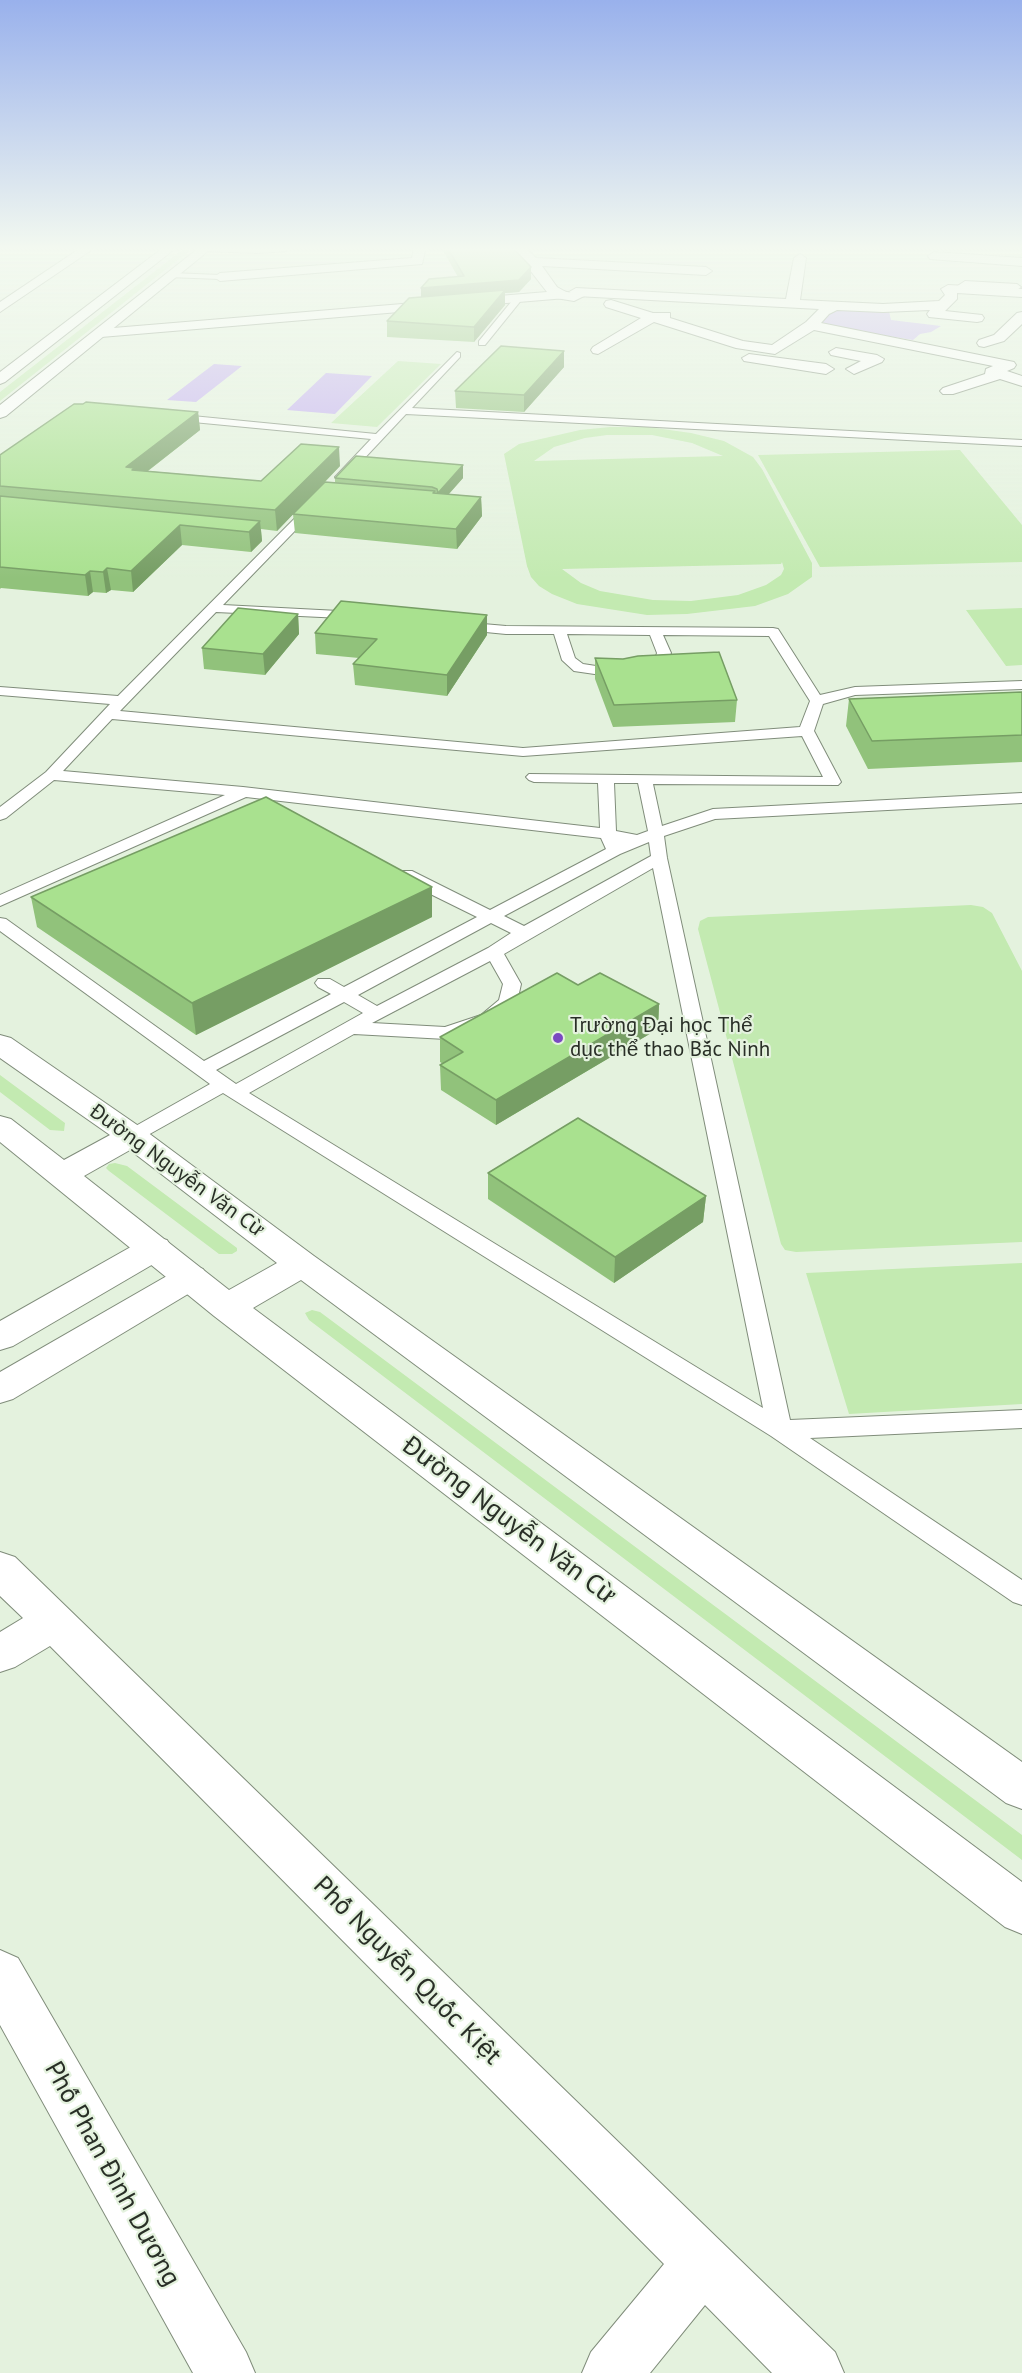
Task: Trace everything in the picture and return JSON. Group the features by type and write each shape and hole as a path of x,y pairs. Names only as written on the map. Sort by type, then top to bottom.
{"street":[{"path":"0,379 28,358"},
{"path":"0,413 70,358"},
{"path":"741,358 826,369"},
{"path":"854,369 877,358 875,358"},
{"path":"976,358 1009,365 991,372 1022,381"},
{"path":"948,391 1001,374"},
{"name":"Đường Nguyễn Văn Cừ","path":"0,1044 132,1136 302,1264 1022,1788"},
{"name":"Đường Nguyễn Văn Cừ","path":"0,1126 227,1307 1022,1911"},
{"path":"62,1175 132,1136"},
{"path":"0,1337 155,1248"},
{"path":"227,1307 302,1264"},
{"path":"0,1389 191,1277"},
{"name":"Phố Nguyễn Quốc Kiệt","path":"0,1569 814,2373"},
{"path":"0,1654 53,1622"},
{"name":"Phố Phan Đình Dương","path":"0,1975 225,2373"},
{"path":"612,2373 702,2263"}],"lane":[{"path":"0,814 51,775 277,537 328,491 454,358"},
{"path":"403,411 1022,443"},
{"path":"164,416 379,437"},
{"path":"212,608 368,617"},
{"path":"448,625 506,630 773,632 817,701"},
{"path":"559,630 569,660 579,668 622,674 643,669 661,661 664,653 655,631"},
{"path":"817,701 855,691 1022,685"},
{"path":"0,691 121,700"},
{"path":"534,777 833,782 807,731 817,701"},
{"path":"108,714 523,752 807,731"},
{"path":"51,775 243,792 611,843 637,840 713,814 1022,798"},
{"path":"606,779 611,843"},
{"path":"645,780 659,858 780,1431"},
{"path":"243,792 284,813"},
{"path":"0,901 243,792"},
{"path":"202,1070 491,917 611,843"},
{"path":"132,1136 351,1028 494,952 659,858"},
{"path":"387,865 524,933"},
{"path":"0,923 229,1089 780,1431 1022,1594"},
{"path":"351,1028 446,1033 488,1019 508,1002 512,984 494,952"},
{"path":"324,983 377,1013"},
{"path":"780,1431 1022,1419"}],"green space":[{"path":"44,358 54,358 0,401 0,392"},
{"path":"398,361 441,364 377,427 331,423"},
{"path":"648,427 691,433 724,441 753,457 762,469 812,563 812,577 788,594 755,606 687,614 647,615 577,604 539,586 531,577 527,566 504,454 519,444 580,430","holes":["607,435 652,435 692,443 723,456 534,461 554,447 585,438","782,562 784,569 781,575 766,585 738,595 691,601 653,600 600,591 581,583 562,569 781,564"]},
{"path":"960,450 1022,525 1022,562 820,567 758,455"},
{"path":"1022,608 1022,665 1006,666 966,610"},
{"path":"971,905 983,907 992,913 1022,971 1022,1242 796,1252 785,1250 781,1244 698,929 700,921 708,917"},
{"path":"0,1075 65,1123 64,1131 50,1130 0,1092"},
{"path":"109,1164 127,1166 237,1248 237,1251 232,1254 219,1254 106,1168"},
{"path":"1022,1263 1022,1404 849,1414 806,1273"},
{"path":"312,1310 320,1312 1022,1835 1022,1860 309,1320 305,1313"}],"shaded area":[{"path":"214,364 242,366 196,402 167,400"},
{"path":"326,373 372,376 335,414 287,410"}],"building":[{"path":"489,358 558,358 524,395 455,391"},
{"path":"86,402 198,412 126,467 134,468 132,470 261,481 301,444 339,447 275,510 0,486 0,455 74,404"},
{"path":"356,456 463,465 438,493 437,489 432,487 335,478"},
{"path":"325,482 481,497 456,529 293,514"},
{"path":"0,496 260,521 249,532 180,525 131,571 107,568 103,572 90,571 85,575 0,567"},
{"path":"341,601 487,615 447,675 353,664 377,639 315,633"},
{"path":"238,608 298,614 263,654 202,648"},
{"path":"719,652 737,700 614,705 595,658 623,659 638,656"},
{"path":"1022,692 1022,735 872,741 849,699"},
{"path":"266,797 432,887 192,1003 31,897"},
{"path":"557,973 578,985 600,973 659,1004 496,1100 440,1065 463,1052 440,1037"},
{"path":"578,1118 706,1196 615,1257 488,1173"}],"place":[{"name":"Trường Đại học Thể dục thể thao Bắc Ninh","path":"558,1038"}]}
